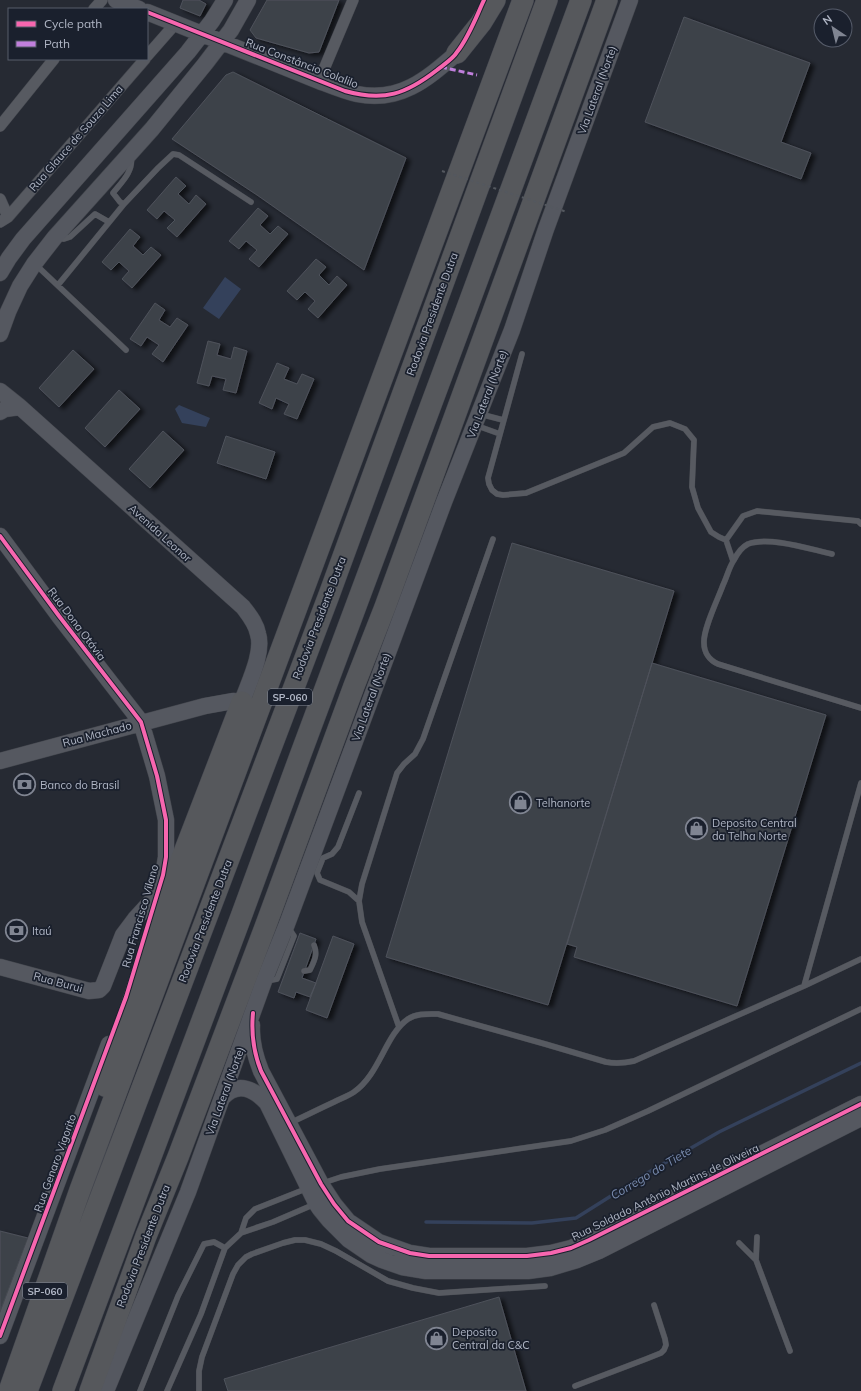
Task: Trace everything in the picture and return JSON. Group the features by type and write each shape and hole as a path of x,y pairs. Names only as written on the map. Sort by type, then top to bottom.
{"highway":[{"path":"457,53 481,23 495,0"},
{"name":"Rodovia Presidente Dutra","path":"9,1391 80,1190 523,0"},
{"name":"Rodovia Presidente Dutra","path":"27,1391 329,595 547,0"},
{"name":"SP-060","path":"63,1391 242,914 580,0"},
{"name":"Rodovia Presidente Dutra","path":"90,1391 146,1236 178,1157 354,686 386,607 607,0"},
{"path":"431,317 430,298 441,257 463,203 487,134 500,75 498,67"},
{"path":"80,1190 81,1167 88,1134 168,894 242,702"},
{"path":"66,1391 71,1388 90,1342 160,1164 213,1019 252,926 280,887"}],"street":[{"path":"95,8 102,0"},
{"path":"116,0 136,8"},
{"path":"0,273 23,239 202,34 225,0"},
{"path":"0,334 20,286 34,264 55,237 152,129 222,43 248,0"},
{"path":"319,81 353,0"},
{"name":"Rua Constâncio Colalilo","path":"148,12 319,81 356,94 382,96 409,89 425,79 457,53 484,0"},
{"name":"Via Lateral (Norte)","path":"106,1391 188,1192 253,1013 271,980 293,932 444,502 512,330 546,229 630,0"},
{"path":"148,55 176,23"},
{"path":"0,126 53,60"},
{"name":"Rua Glauce de Souza Lima","path":"4,219 144,60"},
{"path":"0,199 4,219"},
{"name":"Avenida Leonor","path":"0,391 20,407 243,607 252,619 259,635 259,651 242,702"},
{"path":"0,412 13,407 20,407"},
{"name":"Rua Dona Otávia","path":"0,536 59,616 141,722"},
{"name":"Rua Machado","path":"0,761 141,722 220,703 233,701 242,702"},
{"name":"Rua Francisco Vilano","path":"126,997 157,895 166,857 166,820 157,776 141,722"},
{"name":"Rua Burui","path":"0,967 89,991 99,990 105,983 123,935 135,919 157,895"},
{"name":"Rua Genaro Vigorito","path":"0,1336 126,997"},
{"name":"Rua Soldado Antônio Martins de Oliveira","path":"253,1013 251,1032 255,1057 290,1124 315,1186 316,1203 329,1220 349,1240 371,1255 402,1267 426,1271 528,1272 557,1266 576,1260 599,1251 700,1192 861,1104"},
{"name":"Rua Soldado Antônio Martins de Oliveira","path":"223,1097 228,1091 242,1088 251,1090 263,1099 267,1103 315,1186 343,1216 368,1236 379,1242 410,1253 429,1256 527,1256 551,1254 571,1248 700,1192 861,1118"}],"lane":[{"path":"124,204 120,202 113,193 128,173 132,161 130,153"},
{"path":"58,285 124,204 173,154 179,155 251,202"},
{"path":"55,237 64,239 70,237 95,214 109,222"},
{"path":"34,264 126,350"},
{"path":"522,354 488,478 492,490 497,494 503,495 526,493 624,453 653,427 670,423 685,429 694,440 692,487 698,508 711,532 726,540 733,560"},
{"path":"477,419 503,420"},
{"path":"477,419 500,434"},
{"path":"726,540 743,516 757,511 858,521 861,524"},
{"path":"399,1027 362,922 359,901 362,884 397,774 404,764 415,754 422,739 493,539"},
{"path":"832,554 777,542 760,541 747,545 740,550 733,560 704,638 705,650 708,657 718,664 861,708"},
{"path":"804,986 861,783"},
{"path":"359,793 338,847 332,854 323,858 317,873 323,882 349,892 359,901"},
{"path":"304,971 310,970 314,961 317,952 314,945"},
{"path":"290,1124 353,1093 363,1084 372,1072 399,1027 409,1018 425,1014 438,1014 606,1062 627,1062 634,1061 804,986 861,959"},
{"path":"271,980 284,974"},
{"path":"241,1234 246,1218 254,1209 341,1177 380,1169 571,1141 605,1130 861,1009"},
{"path":"167,1391 201,1314 226,1248 241,1234 274,1222 316,1203"},
{"path":"757,1237 756,1260 790,1350"},
{"path":"199,1391 199,1371 202,1357 236,1269 246,1257 283,1243 295,1240 315,1242 336,1251 388,1281 413,1288 439,1292 545,1286"},
{"path":"140,1391 178,1296 204,1244 214,1242 226,1248"},
{"path":"739,1243 756,1260"},
{"path":"575,1386 661,1353 664,1350 666,1345 665,1339 654,1305"}],"path":[{"path":"442,171 567,212"}],"water":[{"path":"225,277 241,289 219,319 203,308"},
{"path":"179,405 210,418 206,427 182,423 175,409"}],"building":[{"path":"183,0 199,0 206,4 200,16 180,8"},
{"path":"267,0 339,0 319,52 309,53 256,38 250,30"},
{"path":"684,17 810,63 781,142 811,153 801,179 645,122"},
{"path":"233,72 406,158 364,270 257,195 172,139 226,75"},
{"path":"176,177 186,186 178,194 189,204 196,195 206,204 177,237 167,228 175,220 164,211 157,219 147,210"},
{"path":"258,208 268,216 260,225 270,234 278,226 288,234 259,267 249,259 257,250 246,241 239,249 229,241"},
{"path":"130,229 140,237 133,246 143,255 151,247 161,255 132,288 122,279 129,271 119,262 111,270 102,262"},
{"path":"316,259 326,267 319,275 329,285 337,276 347,285 318,318 308,309 315,301 305,292 297,300 287,291"},
{"path":"155,303 165,310 159,320 170,327 177,318 188,325 163,362 152,354 159,345 147,337 141,346 130,339"},
{"path":"208,341 220,344 217,355 231,359 234,347 247,351 236,393 223,390 226,379 212,376 209,386 197,383"},
{"path":"73,350 94,369 59,407 39,388"},
{"path":"277,363 289,368 284,379 297,384 302,374 314,379 297,419 284,414 289,404 276,398 272,409 259,403"},
{"path":"119,390 140,409 105,447 85,428"},
{"path":"163,431 184,450 150,488 129,469"},
{"path":"226,436 275,452 266,479 217,463"},
{"name":"Telhanorte","path":"512,543 674,591 548,1005 386,957"},
{"name":"Deposito Central da Telha Norte","path":"652,663 826,715 737,1006 574,957 577,947 567,944"},
{"path":"300,933 316,939 302,978 316,983 310,997 296,992 294,998 278,992"},
{"path":"333,936 354,944 327,1018 306,1010"},
{"path":"0,1231 28,1238 0,1312"},
{"name":"Deposito Central da C&C","path":"499,1297 526,1391 228,1391 224,1379"}],"waterway":[{"name":"Corrego do Tiete","path":"426,1222 532,1223 576,1218 649,1172 719,1132 861,1063"}],"marked path":[{"path":"441,67 477,75"}],"cycle path":[{"path":"148,12 345,91 371,96 383,96 394,94 415,85 448,62 469,33 484,0"},
{"path":"0,536 59,616 141,722 157,776 166,820 166,857 163,875 126,997 0,1336"},
{"path":"253,1013 253,1042 261,1071 321,1184 334,1204 348,1221 379,1242 410,1253 429,1256 527,1256 551,1253 571,1248 861,1104"}],"place":[{"name":"Banco do Brasil","path":"24,785"},
{"name":"Telhanorte","path":"521,803"},
{"name":"Deposito Central da Telha Norte","path":"696,829"},
{"name":"Itaú","path":"16,931"},
{"name":"Deposito Central da C&C","path":"436,1338"}]}
